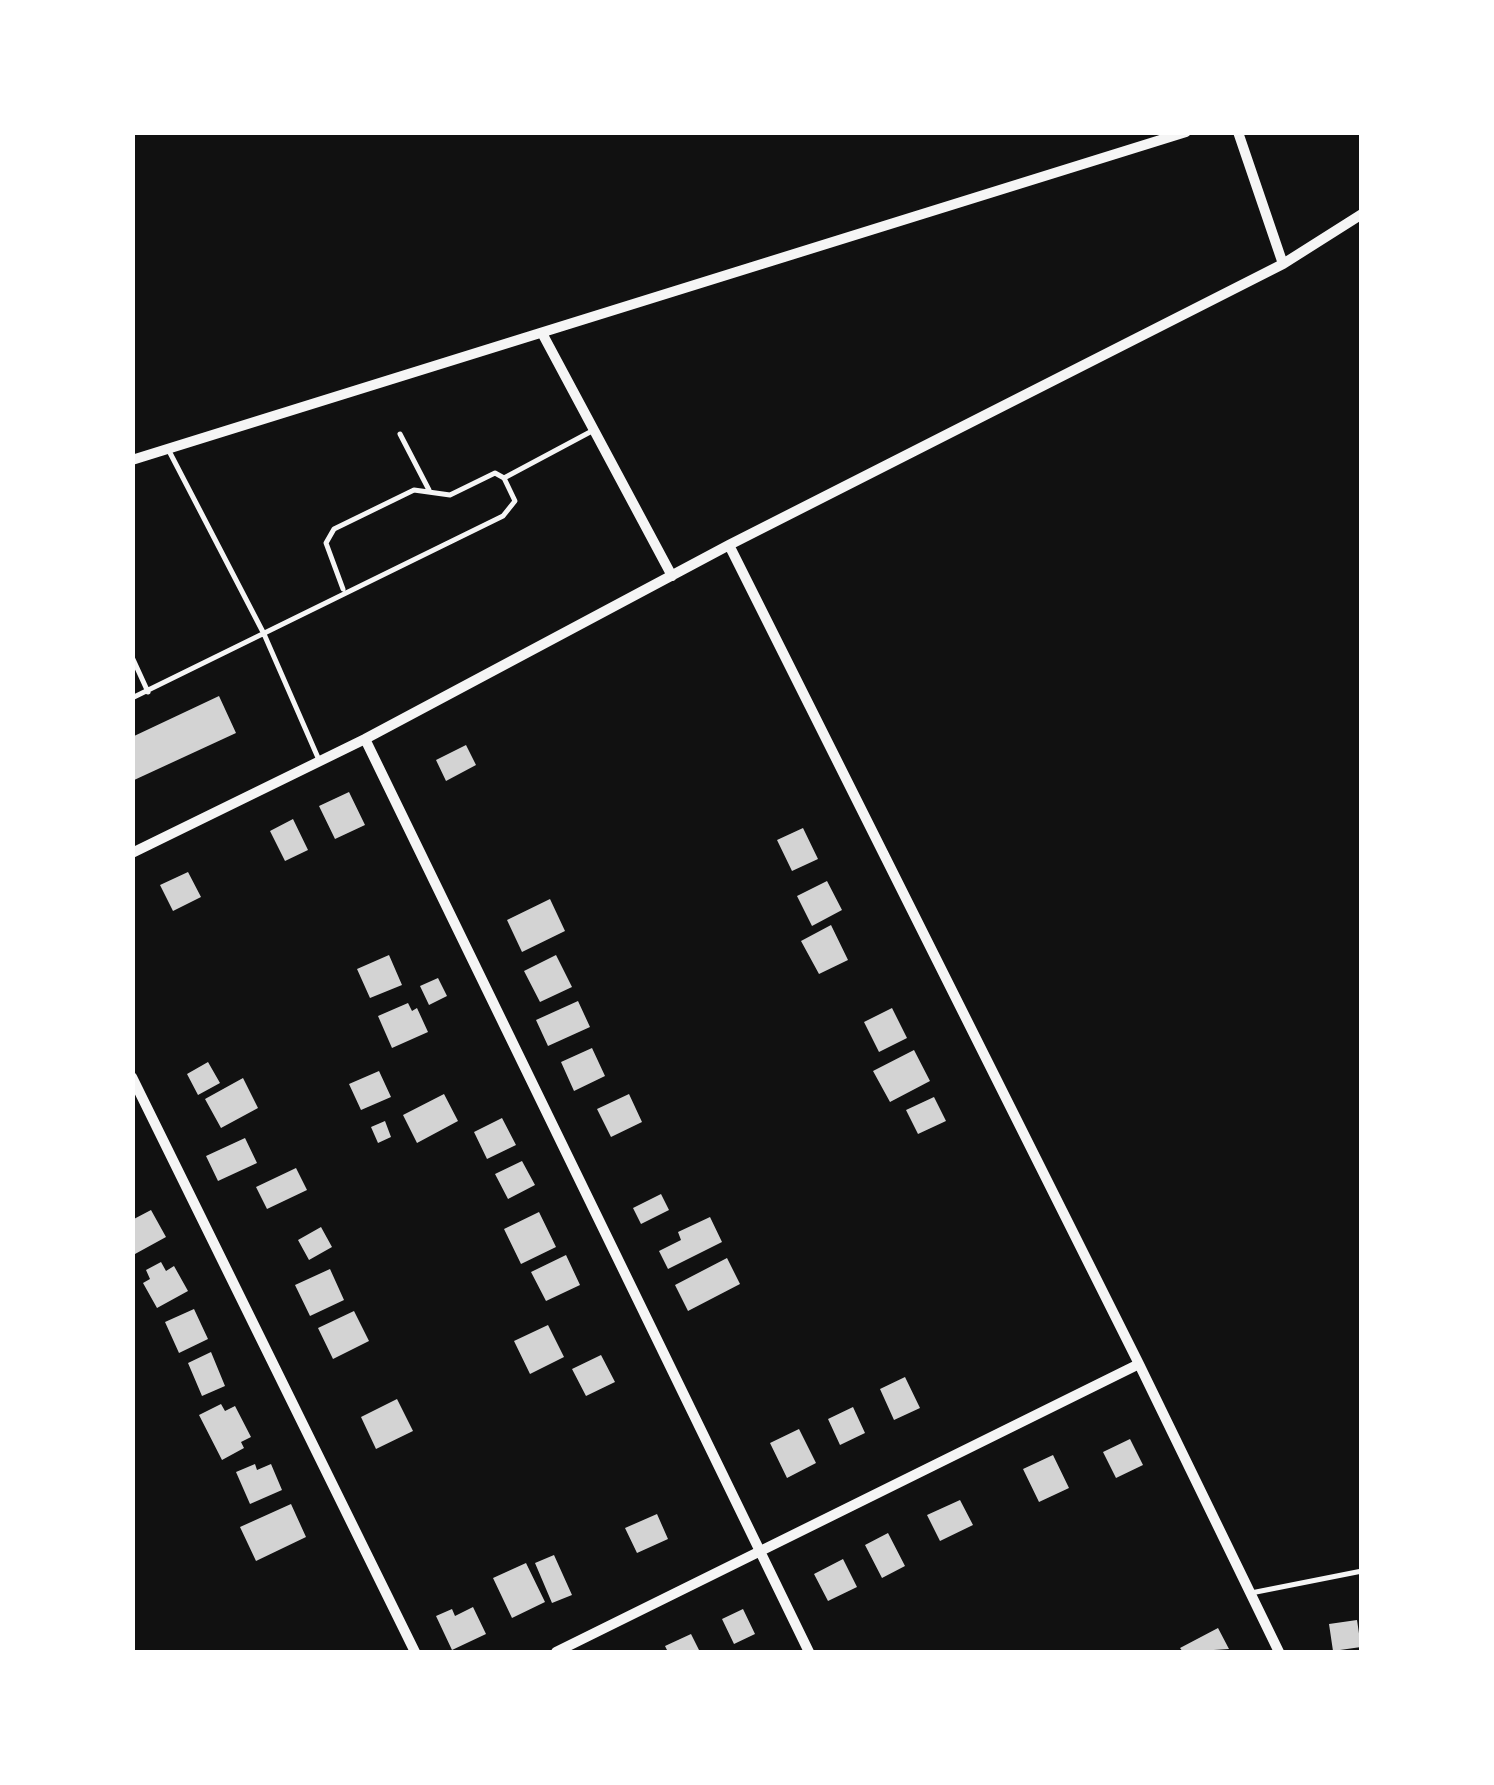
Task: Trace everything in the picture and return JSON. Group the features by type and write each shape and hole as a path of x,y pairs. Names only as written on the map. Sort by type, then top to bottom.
{"street":[{"path":"132,460 1186,132"},
{"path":"1238,132 1283,264"},
{"path":"132,853 365,739 672,576 1283,264 1362,214"},
{"path":"542,334 672,576"},
{"path":"730,546 1139,1364 1278,1652"},
{"path":"365,739 809,1652"},
{"path":"132,1077 415,1652"},
{"path":"556,1652 1139,1364"}],"lane":[{"path":"504,478 594,430"},
{"path":"400,434 429,490"},
{"path":"168,449 264,634 319,760"},
{"path":"132,698 344,590 502,516 514,501 504,478 495,474 485,477 450,495 414,490 334,529 326,544 344,590"},
{"path":"132,657 148,692"},
{"path":"1251,1593 1362,1571"}],"building":[{"path":"219,696 236,733 132,781 132,737"},
{"path":"466,745 476,765 446,781 436,760"},
{"path":"349,792 365,825 335,839 319,806"},
{"path":"293,819 308,850 285,861 270,831"},
{"path":"803,828 818,859 792,871 777,840"},
{"path":"188,872 201,897 173,911 160,885"},
{"path":"827,881 842,910 812,926 797,896"},
{"path":"550,899 565,931 522,952 507,920"},
{"path":"831,925 848,960 819,974 801,941"},
{"path":"389,955 402,985 370,998 357,969"},
{"path":"556,955 572,987 540,1002 524,971"},
{"path":"438,978 447,996 429,1005 420,986"},
{"path":"578,1001 590,1027 548,1046 536,1020"},
{"path":"408,1003 412,1011 417,1008 428,1032 392,1048 378,1016"},
{"path":"892,1008 907,1038 879,1052 864,1022"},
{"path":"592,1048 605,1076 574,1091 561,1062"},
{"path":"914,1050 930,1081 890,1102 873,1071"},
{"path":"208,1062 220,1083 198,1095 187,1074"},
{"path":"379,1071 391,1097 361,1110 349,1084"},
{"path":"243,1078 258,1108 221,1128 205,1099"},
{"path":"444,1094 458,1121 417,1143 403,1115"},
{"path":"629,1094 642,1122 611,1137 597,1109"},
{"path":"934,1097 946,1121 918,1134 906,1110"},
{"path":"502,1118 516,1145 487,1159 474,1132"},
{"path":"385,1121 391,1137 378,1143 371,1127"},
{"path":"245,1138 257,1163 218,1181 206,1156"},
{"path":"522,1161 535,1185 508,1199 495,1174"},
{"path":"296,1168 307,1190 267,1209 256,1187"},
{"path":"661,1194 669,1210 641,1224 633,1208"},
{"path":"151,1210 166,1237 135,1254 132,1220"},
{"path":"539,1212 556,1247 521,1264 504,1229"},
{"path":"710,1217 722,1242 668,1269 659,1251 681,1240 678,1232"},
{"path":"321,1227 332,1247 309,1260 298,1240"},
{"path":"566,1255 580,1285 546,1301 531,1272"},
{"path":"727,1258 740,1284 688,1311 675,1285"},
{"path":"161,1262 166,1271 174,1266 188,1291 157,1308 143,1283 150,1279 146,1270"},
{"path":"330,1269 344,1300 310,1316 295,1285"},
{"path":"194,1309 208,1339 179,1353 165,1322"},
{"path":"354,1311 369,1341 333,1359 318,1328"},
{"path":"548,1325 564,1357 530,1374 514,1341"},
{"path":"211,1352 225,1386 202,1396 188,1363"},
{"path":"601,1355 615,1382 586,1396 572,1369"},
{"path":"905,1377 920,1408 894,1420 880,1389"},
{"path":"397,1399 413,1431 376,1449 361,1417"},
{"path":"221,1404 225,1411 235,1406 251,1437 241,1442 244,1448 222,1460 199,1415"},
{"path":"853,1407 865,1433 840,1445 828,1419"},
{"path":"799,1429 816,1463 787,1478 770,1443"},
{"path":"1130,1439 1143,1465 1116,1478 1103,1452"},
{"path":"1053,1455 1069,1488 1039,1502 1023,1469"},
{"path":"255,1464 257,1470 271,1464 282,1490 250,1504 236,1472"},
{"path":"960,1500 973,1525 940,1541 927,1515"},
{"path":"291,1504 306,1537 256,1561 240,1527"},
{"path":"657,1514 668,1539 637,1553 625,1528"},
{"path":"888,1533 905,1566 882,1578 865,1545"},
{"path":"554,1555 572,1595 552,1603 535,1563"},
{"path":"843,1559 857,1587 828,1601 814,1574"},
{"path":"526,1563 545,1602 512,1618 493,1578"},
{"path":"473,1607 486,1634 452,1650 436,1616 452,1609 455,1616"},
{"path":"743,1609 755,1634 734,1644 722,1619"},
{"path":"1357,1620 1361,1647 1333,1651 1329,1624"},
{"path":"1218,1628 1229,1649 1183,1652 1180,1648"},
{"path":"691,1634 700,1652 668,1652 665,1646"}]}
